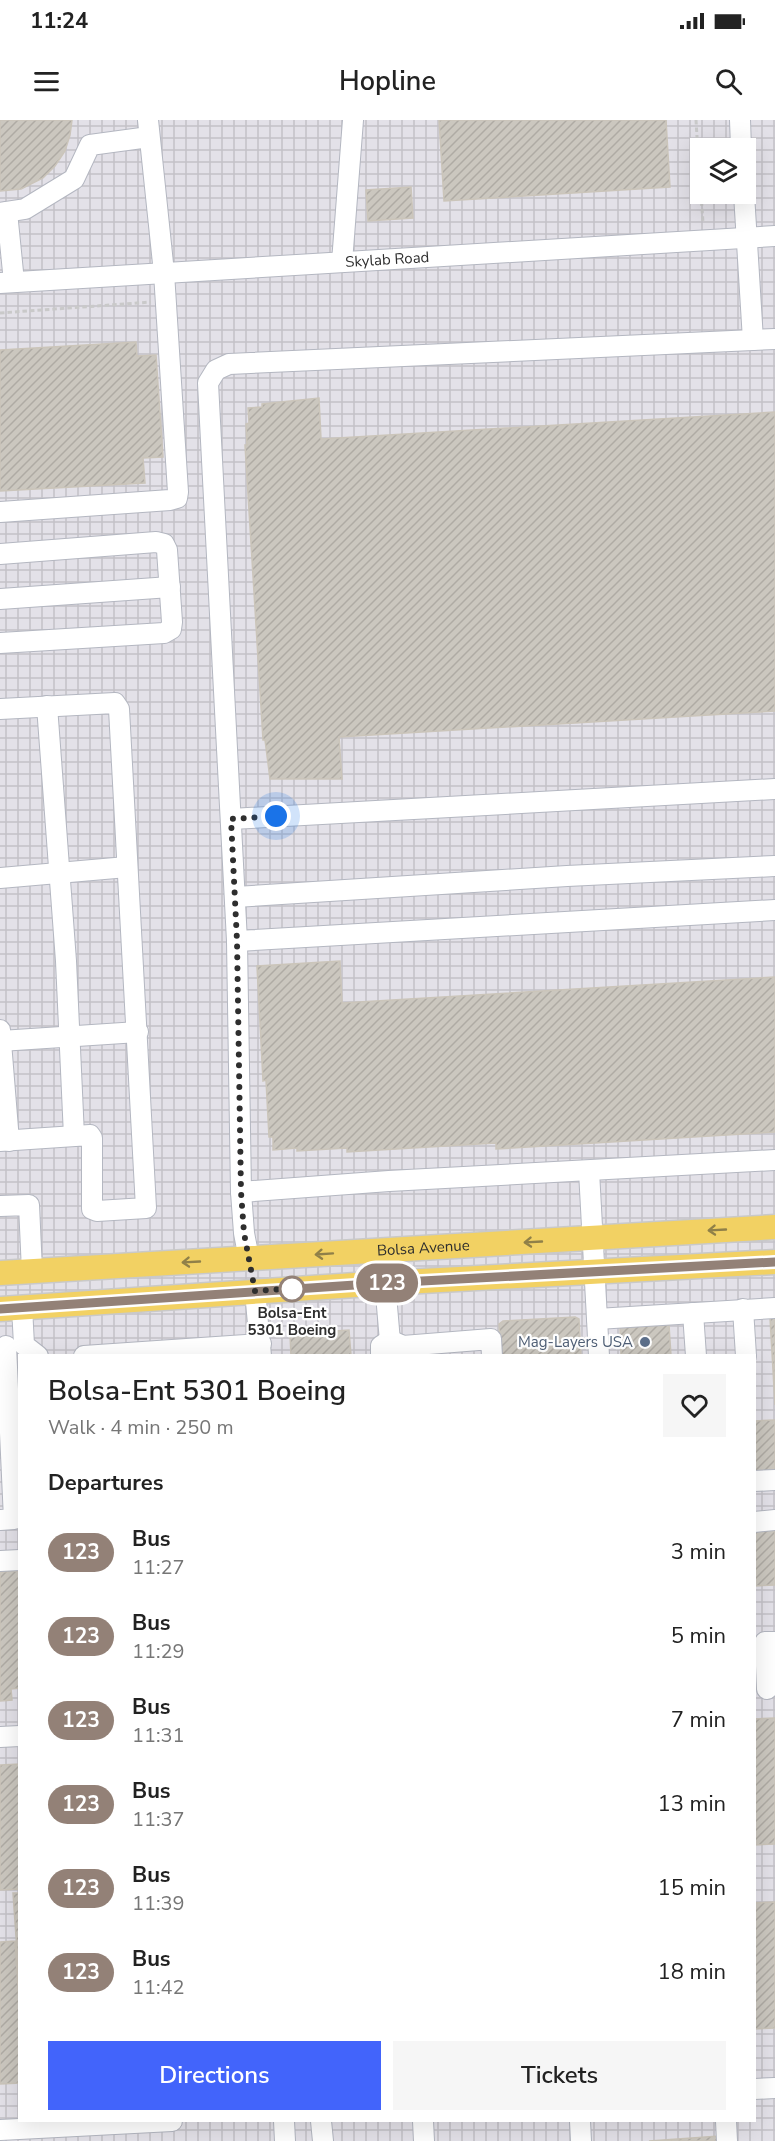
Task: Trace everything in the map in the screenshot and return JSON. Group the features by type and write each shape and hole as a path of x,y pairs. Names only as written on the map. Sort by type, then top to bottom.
{"main road":[{"name":"Bolsa Avenue","path":"0,1273 775,1227"},
{"path":"249,1259 255,1291"},
{"path":"11,1308 385,1283 775,1262"}],"street":[{"path":"342,262 353,120"},
{"path":"740,120 741,138"},
{"path":"0,512 177,498 164,273 149,129 90,145 74,179 25,209 4,212 7,283"},
{"path":"744,204 753,340"},
{"name":"Skylab Road","path":"7,283 775,236"},
{"path":"249,1259 244,1233 241,1192 237,941 208,383 216,370 229,364 775,339"},
{"path":"0,554 156,542 164,544 167,550 172,622 171,628 164,633 0,643"},
{"path":"0,598 170,587"},
{"path":"0,709 118,704 147,1204 144,1209 97,1211 92,1209 92,1138 90,1135 4,1141 0,1028"},
{"path":"48,706 70,1036 74,1136"},
{"path":"231,819 775,789"},
{"path":"235,897 567,876 775,866"},
{"path":"0,878 127,867"},
{"path":"237,941 775,910"},
{"path":"0,1041 138,1032"},
{"path":"241,1192 389,1181 775,1160"},
{"path":"589,1171 599,1354"},
{"path":"0,1206 28,1205 32,1271"},
{"path":"385,1283 388,1351 403,1346 491,1339 492,1354"},
{"path":"143,1354 261,1350 255,1291"},
{"path":"0,1520 14,1519 17,1348 11,1308"},
{"path":"597,1319 775,1308"},
{"path":"743,1309 746,1354"},
{"path":"693,1313 696,1354"},
{"path":"756,1481 775,1480"},
{"path":"756,1522 775,1520"},
{"path":"0,1561 18,1560"},
{"path":"766,1689 765,1642 775,1642"},
{"path":"0,1737 18,1736"},
{"path":"756,2089 775,2088"},
{"path":"0,2130 131,2122"},
{"path":"284,2122 285,2141"},
{"path":"321,2122 323,2141"},
{"path":"423,2122 424,2141"},
{"path":"580,2122 581,2141"},
{"path":"726,2122 727,2141"}],"path":[{"path":"696,120 697,138"},
{"path":"702,204 704,240"},
{"path":"0,313 158,301"}],"shaded area":[{"path":"0,120 775,120 775,2141 0,2141"}],"building":[{"path":"0,120 72,120 65,151 43,178 21,189 0,191"},
{"path":"439,120 666,120 670,187 444,201"},
{"path":"411,187 413,218 368,221 366,190"},
{"path":"136,342 137,356 156,355 163,457 143,458 145,483 0,491 0,350"},
{"path":"319,398 321,439 775,412 775,711 339,737 342,779 270,779 265,740 263,740 245,445 247,445 246,424 249,423 248,408 262,407 262,404"},
{"path":"340,961 342,1003 775,977 775,1132 496,1149 496,1143 347,1152 347,1148 273,1150 273,1137 269,1137 266,1080 263,1081 257,966"},
{"path":"575,1317 579,1319 581,1354 501,1354 499,1324 503,1321"},
{"path":"770,1318 775,1318 775,1405"},
{"name":"Mag-Layers USA","path":"669,1325 671,1354 621,1354 620,1327"},
{"path":"349,1330 351,1354 291,1354 290,1334"},
{"path":"775,1420 775,1475 756,1477 756,1421"},
{"path":"775,1527 775,1585 756,1586 756,1528"},
{"path":"18,1571 18,1688 11,1689 12,1700 0,1701 0,1572"},
{"path":"775,1718 775,1844 756,1845 756,1719"},
{"path":"18,1764 18,1889 0,1890 0,1765"},
{"path":"13,1893 18,1893 18,1965"},
{"path":"775,1902 775,2028 756,2029 756,1903"},
{"path":"15,1941 18,1987 18,2083 0,2084 0,1942"},
{"path":"719,2136 719,2141 649,2141"}],"bus line":[{"name":"123","path":"0,1309 385,1283 775,1262"}],"place":[{"name":"Bolsa-Ent 5301 Boeing","path":"292,1289"},
{"name":"Mag-Layers USA","path":"645,1342"}],"route":[{"path":"276,816 231,819 237,941 241,1192 244,1233 255,1291 298,1288 292,1289"}]}
